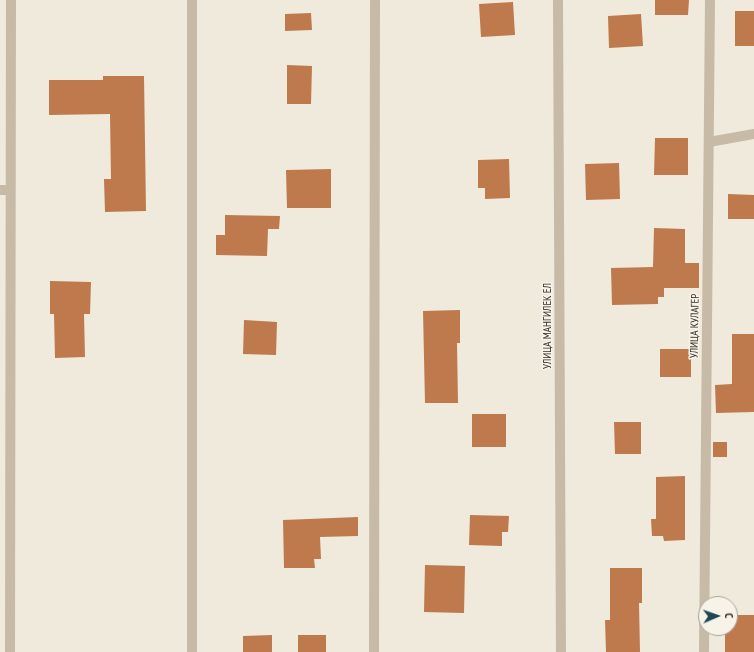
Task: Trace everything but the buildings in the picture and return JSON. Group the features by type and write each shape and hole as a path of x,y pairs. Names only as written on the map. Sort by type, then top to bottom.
{"street":[{"path":"10,652 5,190 11,0"},
{"path":"192,0 192,652"},
{"path":"374,652 375,0"},
{"name":"УЛИЦА МАНГИЛЕК ЕЛ","path":"558,0 561,652"},
{"name":"УЛИЦА КУЛАГЕР","path":"704,652 710,0"},
{"path":"709,142 754,134"}]}
